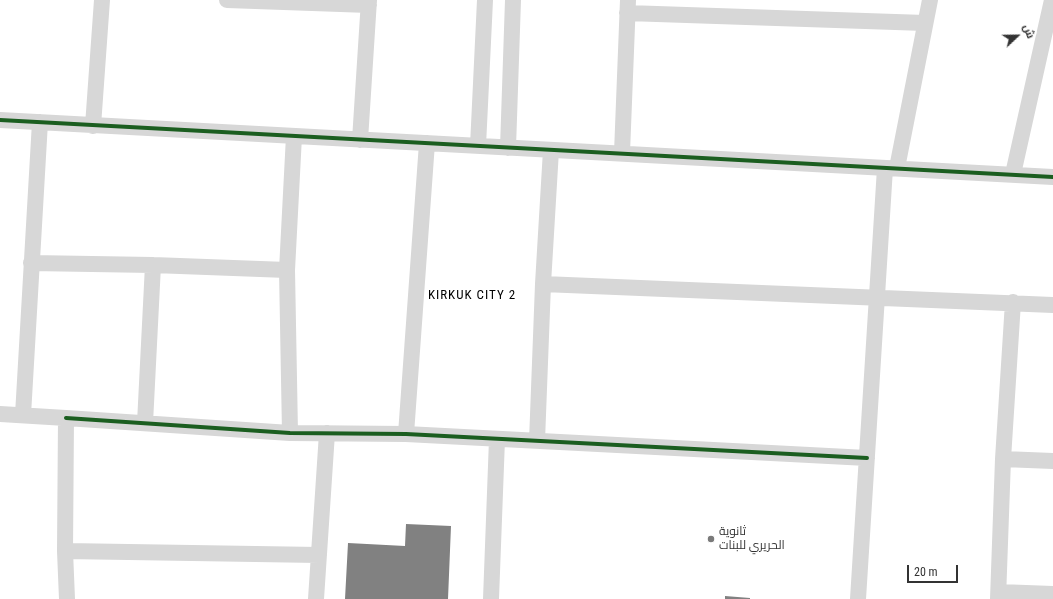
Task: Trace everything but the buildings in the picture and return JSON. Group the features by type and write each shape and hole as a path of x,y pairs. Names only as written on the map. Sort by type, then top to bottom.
{"street":[{"path":"93,126 102,0"},
{"path":"227,0 369,2 360,140"},
{"path":"478,146 485,0"},
{"path":"508,148 513,0"},
{"path":"858,599 877,297 891,168 930,0"},
{"path":"1013,174 1052,0"},
{"path":"622,153 628,6 925,23"},
{"path":"0,120 1053,177"},
{"path":"23,415 40,122"},
{"path":"290,432 287,270 294,136"},
{"path":"406,434 427,143"},
{"path":"537,441 543,284 551,150"},
{"path":"31,263 152,265 287,270"},
{"path":"145,423 152,265"},
{"path":"543,284 1013,302 1053,305"},
{"path":"1013,302 1003,459 999,596 1053,594"},
{"path":"0,414 290,432 406,434 867,458"},
{"path":"66,418 65,551 67,599"},
{"path":"316,599 327,433"},
{"path":"491,599 497,439"},
{"path":"1003,459 1053,461"},
{"path":"65,551 319,555"}],"cycle path":[{"path":"0,120 1053,177"},
{"path":"66,418 290,433 406,434 867,458"}],"place":[{"name":"ثانوية الحريري للبنات","path":"711,539"}],"district":[{"name":"KIRKUK CITY 2","path":"472,296"}]}
